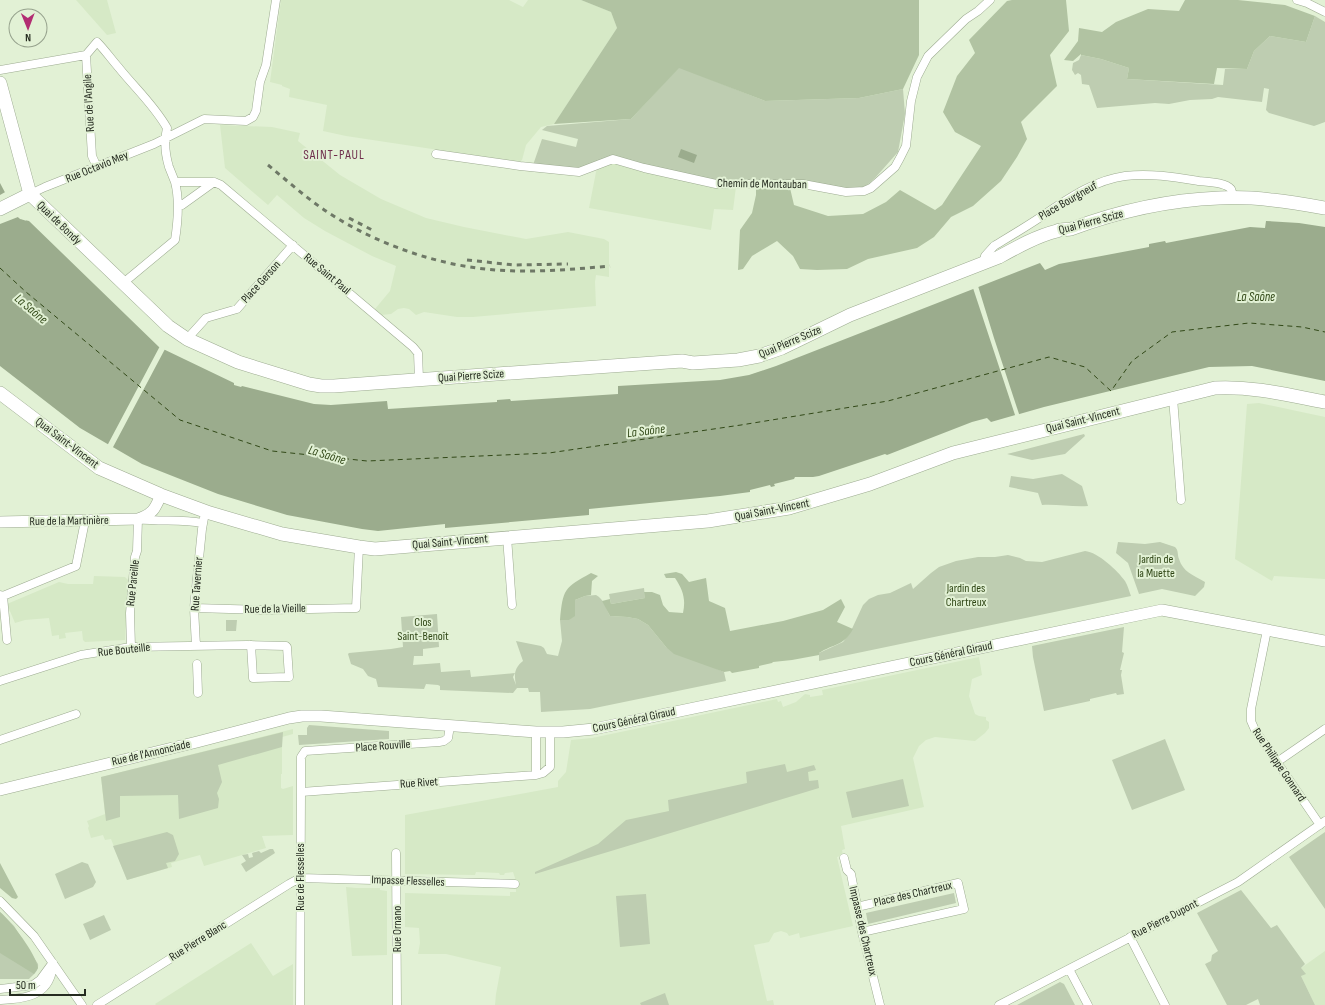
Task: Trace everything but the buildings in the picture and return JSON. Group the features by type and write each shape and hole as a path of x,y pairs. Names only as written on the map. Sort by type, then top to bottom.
{"main road":[{"name":"Quai de Bondy","path":"0,83 30,194 122,284 172,330"},
{"path":"0,210 30,194"},
{"name":"Quai Pierre Scize","path":"172,330 187,339 238,362 321,386 682,361 693,363 738,360 759,356 782,348 850,315 983,263 1055,231 1069,230 1106,217 1158,205 1234,198 1282,201 1325,208"},
{"name":"Quai Saint-Vincent","path":"1,395 99,468 205,517 282,534 359,548 375,549 708,521 789,508 870,484 953,453 1215,388 1257,389 1325,402"}],"street":[{"name":"Rue Octavio Mey","path":"30,194 176,134 204,119 246,121 253,117 256,111 260,82 266,66 276,0"},
{"name":"Chemin de Montauban","path":"436,154 520,166 579,172 614,159 644,168 716,184 803,184 846,192 864,191 871,188 895,167 906,146 911,101 917,76 928,56 966,19 990,0"},
{"path":"1297,0 1325,12"},
{"path":"0,70 86,55 97,42 159,115 167,128 164,139 167,161 174,182 178,206 175,240 122,284"},
{"name":"Rue de l'Angile","path":"86,55 92,156 96,167"},
{"name":"Place Bourgneuf","path":"983,263 985,256 994,246 1064,201 1104,181 1125,176 1144,175 1181,178 1227,186 1231,190 1234,198"},
{"path":"174,182 214,182"},
{"path":"178,206 182,205 214,182"},
{"name":"Rue Saint Paul","path":"214,182 221,185 412,346 418,353 419,379"},
{"name":"Place Gerson","path":"187,339 206,318 237,309 293,245"},
{"path":"1173,398 1181,500"},
{"path":"138,519 150,514 155,509 160,495"},
{"name":"Quai Saint-Vincent","path":"138,519 157,521 193,521 205,517"},
{"name":"Rue Tavernier","path":"196,646 194,608 205,517"},
{"name":"Rue de la Martinière","path":"0,522 138,519"},
{"name":"Rue Pareille","path":"131,647 130,613 135,557 137,551 138,519"},
{"path":"7,640 1,596 76,566 85,521"},
{"path":"506,537 512,605"},
{"name":"Rue de la Vieille","path":"194,608 265,610 356,608 359,548"},
{"name":"Cours Général Giraud","path":"578,730 594,729 1162,610 1325,641"},
{"name":"Rue Philippe Gonnard","path":"1267,630 1250,716 1255,730 1323,823"},
{"path":"251,645 286,646 290,676 288,678 252,678 251,645"},
{"name":"Rue Bouteille","path":"0,681 81,655 131,647 251,645"},
{"path":"197,664 198,693"},
{"path":"0,740 76,714"},
{"name":"Place Rouville","path":"302,716 321,716 536,732 578,730"},
{"name":"Rue de l'Annonciade","path":"0,790 302,716"},
{"name":"Place Rouville","path":"305,751 444,741 448,738 450,726"},
{"path":"1277,762 1325,729"},
{"path":"536,732 536,775 543,773 550,767 550,732"},
{"name":"Rue de Flesselles","path":"300,1005 301,757 305,751"},
{"name":"Rue Rivet","path":"301,792 536,775"},
{"name":"Rue Pierre Dupont","path":"999,1005 1238,882 1323,823"},
{"name":"Rue Ornano","path":"396,853 397,1005"},
{"name":"Impasse des Chartreux","path":"844,858 847,870 850,874 862,932 880,1005"},
{"name":"Impasse Flesselles","path":"300,878 515,884"},
{"name":"Rue Pierre Blanc","path":"96,1005 288,884 300,878"},
{"name":"Place des Chartreux","path":"857,907 958,883 964,909 862,932"},
{"path":"0,901 34,936 82,1005"},
{"path":"1130,938 1165,1005"},
{"path":"0,989 33,985 40,980 53,963"},
{"path":"0,1000 26,998 36,993 46,985 51,976 53,963"},
{"path":"1069,969 1088,1005"}],"shaded area":[{"path":"76,0 107,0 116,33 107,35"},
{"path":"281,0 509,0 523,7 528,0 581,0 611,12 617,28 554,124 541,127 526,145 522,160 519,162 346,136 323,131 327,105 289,97 290,89 270,82"},
{"path":"581,0 919,0 919,55 903,89 859,98 765,101 679,68 631,119 554,124 617,28 611,12"},
{"path":"1066,0 1069,31 1050,55 1057,86 1021,122 1027,139 1001,181 973,206 951,217 934,237 917,248 868,259 847,269 817,270 800,269 793,256 777,241 752,256 743,269 738,270 740,230 752,213 756,195 756,186 790,188 794,205 828,216 863,214 886,202 900,190 935,210 942,205 981,146 955,132 943,112 957,76 975,53 969,40 1007,1"},
{"path":"1185,0 1238,0 1285,5 1315,16 1306,42 1270,36 1254,51 1247,69 1217,68 1214,84 1127,79 1129,68 1101,59 1081,54 1073,61 1064,60 1078,41 1079,28 1102,32 1116,22 1148,9 1179,11"},
{"path":"220,125 272,127 300,133 298,141 340,175 381,199 426,218 526,239 568,232 604,239 609,242 609,277 596,275 596,306 473,317 457,317 424,312 416,315 409,309 404,308 398,309 391,314 381,315 375,309 390,291 396,266 372,256 325,231 304,218 277,195 268,205 225,168"},
{"path":"610,163 705,185 736,187 733,210 714,209 711,230 589,208 597,167"},
{"path":"1259,403 1325,417 1325,579 1274,576 1272,581 1235,559 1247,404"},
{"path":"676,572 682,574 689,582 706,578 709,601 725,608 730,631 783,621 823,610 841,599 845,607 837,622 853,629 846,639 824,650 819,653 819,655 773,662 759,666 759,668 732,673 730,671 724,672 674,654 666,647 648,625 638,619 610,616 602,601 610,599 611,604 645,598 644,592 652,592 660,595 663,605 669,612 683,613 684,599 680,587 675,578 666,578 664,574"},
{"path":"591,573 598,576 592,581 591,595 575,600 575,616 569,620 560,620 562,602 566,590 575,582"},
{"path":"94,576 125,577 129,581 125,640 85,642 83,640 82,631 65,633 66,638 59,639 59,635 52,636 49,618 25,620 15,623 7,604 59,582 68,584 93,584"},
{"path":"979,657 982,675 972,679 969,696 975,714 986,717 986,720 989,722 989,728 985,733 975,741 935,737 926,740 919,746 913,758 924,807 841,826 845,849 842,850 843,855 837,857 853,926 800,938 799,933 789,936 787,933 781,931 774,933 769,942 754,945 767,1001 773,1000 774,1005 495,1005 501,967 446,954 418,954 420,943 419,928 405,927 405,893 510,896 510,892 516,892 516,881 513,872 505,873 504,875 500,875 499,873 476,872 475,875 405,874 405,815 558,787 558,781 566,772 571,740 592,738 777,699 778,702 781,701 783,707 796,702 805,694 810,695 810,697 823,695 822,690"},
{"path":"293,729 293,734 282,737 281,788 283,789 293,786 293,835 262,836 266,848 204,866 200,855 171,863 172,867 127,880 111,839 105,840 103,835 91,838 87,821 105,814 101,777"},
{"path":"0,863 18,897 16,899 12,898 0,888"},
{"path":"346,887 380,888 380,890 387,891 387,955 352,956"},
{"path":"0,912 17,930 33,955 38,968 34,974 0,953"},
{"path":"251,943 273,976 293,964 293,1005 155,1004"},
{"path":"1325,951 1325,1005 1315,1005 1301,976 1301,968"}],"green space":[{"path":"1315,16 1325,22 1325,122 1314,126 1269,113 1266,110 1269,89 1264,88 1262,102 1218,97 1169,104 1155,103 1097,108 1089,85 1082,84 1081,75 1078,73 1075,75 1072,70 1073,63 1079,60 1081,55 1101,59 1129,68 1127,79 1223,85 1225,69 1247,69 1254,51 1270,36 1306,42"},
{"path":"679,67 765,101 859,98 903,89 905,114 898,152 865,187 850,189 788,180 725,182 639,163 617,156 581,168 533,165 542,139 576,147 578,139 542,130 547,126 631,119"},
{"path":"1084,434 1085,436 1065,454 1032,460 1007,454"},
{"path":"1062,474 1082,486 1088,506 1042,505 1038,493 1009,487 1011,476 1033,479"},
{"name":"Jardin de la Muette","path":"1118,542 1145,544 1160,542 1175,547 1183,567 1189,573 1205,582 1204,587 1195,596 1162,589 1139,594 1128,563 1116,553"},
{"name":"Jardin des Chartreux","path":"1085,551 1102,558 1113,567 1125,581 1131,596 819,661 819,653 843,642 850,633 863,605 869,599 878,595 890,593 911,583 913,589 939,567 956,561 978,557 1008,555 1026,561 1042,562"},
{"path":"644,588 645,598 611,604 609,594"},
{"name":"Clos Saint-Benoît","path":"596,595 599,597 610,616 638,619 648,625 666,647 724,672 726,681 590,709 541,712 540,692 529,692 528,688 517,688 513,693 440,690 440,686 438,685 426,684 424,689 378,687 376,679 368,676 363,669 351,664 348,654 403,647 401,617 437,614 439,647 423,649 423,656 414,656 413,665 440,663 441,672 470,670 471,677 515,673 518,666 523,661 516,641 541,646 547,654 558,656 562,641 560,620 569,620 575,600 585,596","holes":["515,673 516,685 513,677"]},
{"path":"226,620 237,620 236,631 226,631"},
{"path":"1124,627 1122,652 1124,653 1120,670 1122,670 1121,675 1124,694 1117,695 1116,693 1090,699 1090,701 1044,711 1032,646"},
{"path":"309,725 389,731 389,739 299,745 298,735 307,735 307,728"},
{"path":"283,732 282,747 218,765 222,782 217,793 219,799 218,808 179,819 178,795 120,796 120,817 106,821 101,777"},
{"path":"1165,739 1185,790 1132,810 1112,760"},
{"path":"785,764 787,772 814,765 816,770 808,772 809,781 818,780 819,788 535,874 535,872 598,844 626,820 669,811 668,800 747,783 746,772"},
{"path":"903,779 909,806 852,818 846,792"},
{"path":"167,832 173,835 179,854 175,861 166,863 168,868 127,880 113,846"},
{"path":"1325,832 1325,909 1289,857"},
{"path":"273,849 275,853 246,872 241,864 246,861 242,855 248,854 249,858 253,857 252,853 259,851 261,853"},
{"path":"82,862 88,864 96,882 93,887 65,899 55,874"},
{"path":"1241,890 1271,928 1277,925 1305,964 1301,968 1306,974 1301,976 1315,1005 1260,1005 1258,999 1246,1005 1227,1005 1205,964 1211,961 1212,955 1218,951 1197,913"},
{"path":"954,893 956,903 868,924 866,913"},
{"path":"646,894 650,944 620,947 616,896"},
{"path":"0,912 14,926 38,964 37,971 29,979 0,979"},
{"path":"104,915 111,930 90,940 83,924"},
{"path":"1060,982 1064,984 1075,1005 1017,1005"},
{"path":"665,993 669,1005 641,1005 640,1003"}],"water":[{"path":"681,149 697,155 694,163 678,157"},
{"name":"La Saône","path":"0,183 18,217 29,221 159,347 234,383 234,385 314,404 331,405 387,401 388,409 497,402 497,400 510,399 511,401 618,394 618,386 720,380 749,375 776,366 1040,263 1045,270 1059,264 1149,247 1149,244 1165,241 1166,243 1250,227 1265,228 1266,221 1299,223 1325,227 1325,381 1252,366 1209,367 1044,407 991,422 987,418 972,422 887,455 885,454 819,476 795,477 794,479 774,484 775,486 771,487 770,485 750,490 750,492 589,509 589,515 445,528 445,524 378,531 362,529 287,515 218,494 142,464 80,428 0,366"}],"pier":[{"path":"7,191 20,216 26,221 18,217 0,224 0,195"},
{"path":"978,286 1020,417 1016,418 973,288"},
{"path":"160,346 165,349 112,449 107,446"}],"ferry route":[{"path":"0,268 26,292 180,420 272,451 367,461 549,453 741,425 888,401 1049,357 1085,367 1111,391 1132,361 1172,332 1249,323 1302,327 1325,332"}],"railway":[{"path":"268,165 313,202 337,218 375,238 415,254 457,265 510,271 543,271 610,266"},
{"path":"349,218 374,231"},
{"path":"467,260 514,265 568,264"}],"district":[{"name":"SAINT-PAUL","path":"334,155"}]}
